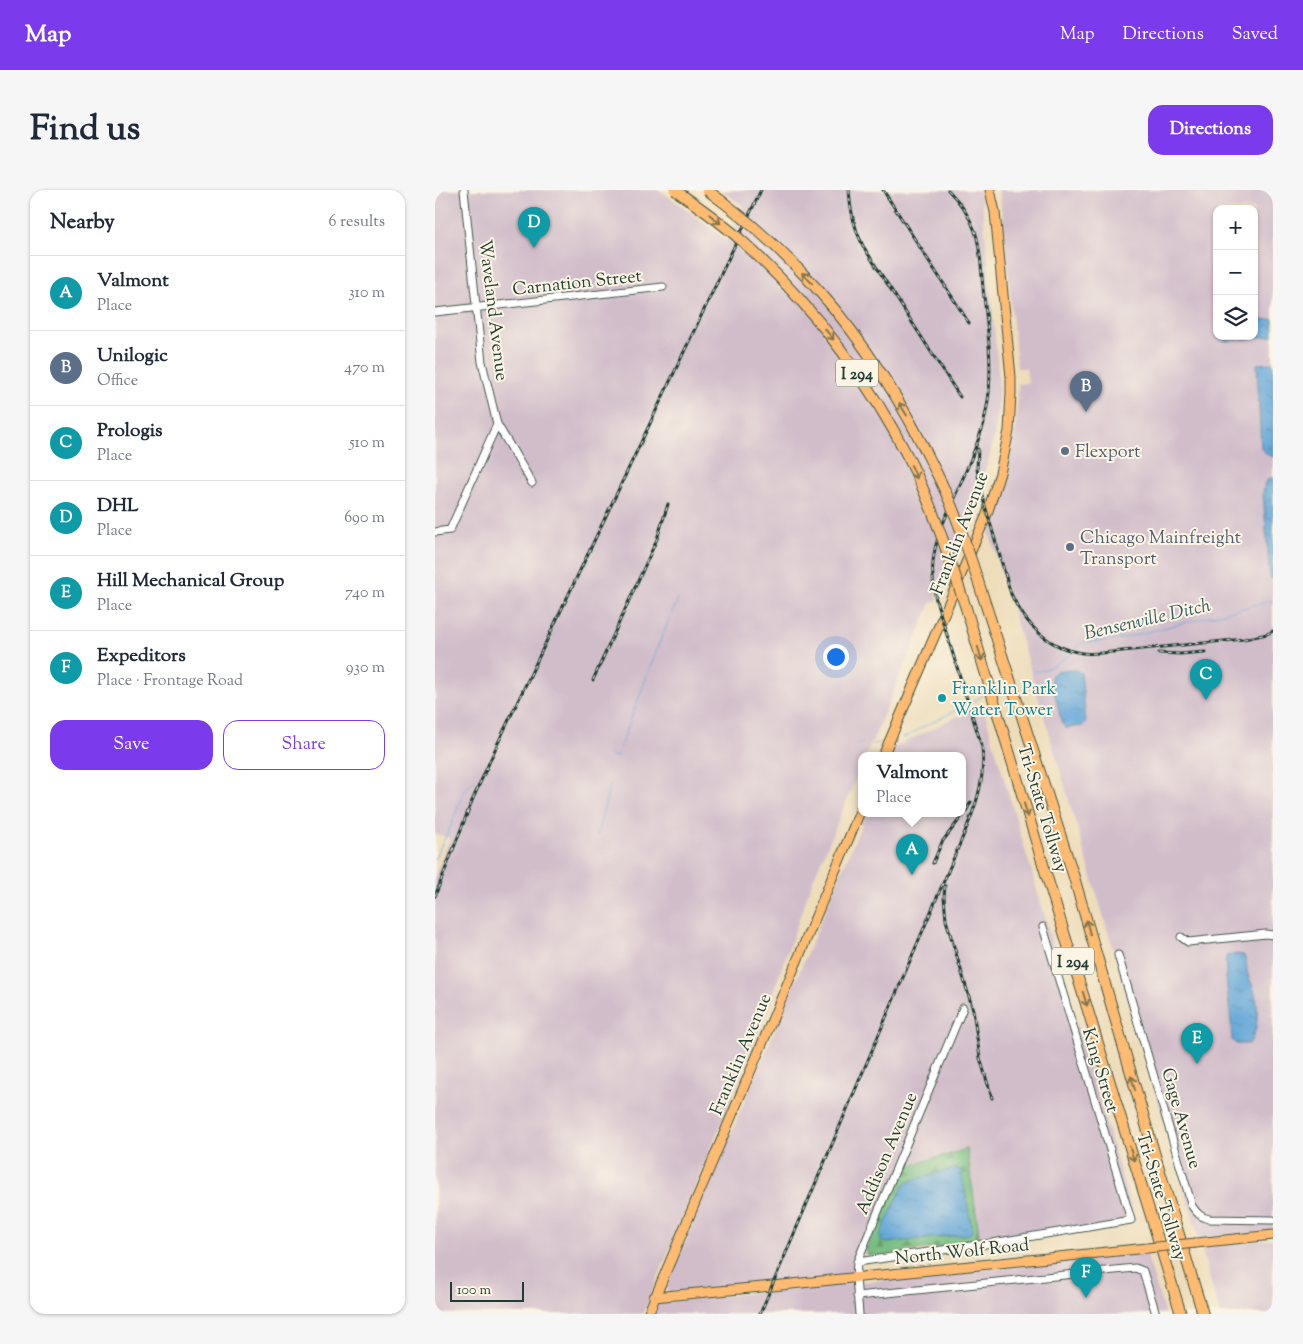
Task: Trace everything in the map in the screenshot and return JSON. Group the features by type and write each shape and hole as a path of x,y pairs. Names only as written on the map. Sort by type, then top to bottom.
{"highway":[{"name":"Tri-State Tollway","path":"675,190 741,240 806,306 849,360 909,460 944,544 966,608 1181,1314"},
{"name":"Tri-State Tollway","path":"707,190 731,208 783,254 819,291 852,332 879,371 906,414 937,473 957,521 978,581 1073,874 1153,1152 1203,1314"}],"main road":[{"name":"Franklin Avenue","path":"885,752 987,514 1006,448 1009,431 1011,377 995,212 990,190"},
{"name":"Franklin Avenue","path":"648,1314 858,816"},
{"name":"North Wolf Road","path":"655,1297 1273,1235"}],"street":[{"name":"Waveland Avenue","path":"465,190 482,362 497,424 532,483"},
{"name":"Carnation Street","path":"435,312 663,287"},
{"path":"435,532 450,530 497,424"},
{"name":"King Street","path":"857,1262 992,1243 1131,1220 1043,928"},
{"path":"1181,937 1188,942 1266,934 1273,935"},
{"name":"Gage Avenue","path":"1118,955 1192,1206 1197,1213 1209,1219 1273,1220"},
{"name":"Addison Avenue","path":"859,1314 856,1278 857,1262 963,1008"},
{"path":"857,1296 1135,1268 1143,1272 1156,1314"}],"shaded area":[{"path":"435,190 659,190 727,241 744,207 722,190 980,190 999,385 994,437 981,481 983,491 976,494 936,589 938,599 931,603 868,752 858,752 858,774 812,882 765,1015 643,1314 435,1314 435,876 450,838 435,834"},
{"path":"999,190 1273,190 1273,1231 1199,1238 988,528 1002,488 1012,449 1016,424 1018,384 1028,383 1026,368 1017,368"},
{"path":"982,704 1135,1222 876,1256 866,1254 856,1256 853,1276 669,1292 666,1288 865,817 966,817 966,752 893,752 895,747"},
{"path":"1273,1239 1273,1314 1220,1314 1201,1248"},
{"path":"1146,1253 1165,1314 652,1314 656,1303"}],"green space":[{"path":"967,1149 980,1241 876,1256 866,1254 868,1244 901,1168"}],"water":[{"path":"1273,319 1273,336 1258,338 1258,321"},
{"path":"1273,363 1273,457 1266,454 1261,448 1257,364"},
{"path":"1273,478 1273,579 1270,578 1263,493 1265,482"},
{"path":"1076,670 1081,673 1086,722 1082,726 1066,728 1062,724 1051,678 1057,671"},
{"path":"1244,955 1246,960 1248,975 1257,1004 1255,1032 1249,1044 1236,1044 1232,1040 1226,956"},
{"path":"957,1168 961,1170 972,1230 970,1234 886,1243 881,1241 880,1235 904,1184 912,1180"}],"waterway":[{"path":"620,748 660,641 678,599"},
{"name":"Bensenville Ditch","path":"1033,672 1053,666 1067,657 1082,643 1115,640 1273,601"},
{"name":"Bensenville Ditch","path":"902,738 983,696"},
{"name":"Bensenville Ditch","path":"873,744 884,742"},
{"name":"Bensenville Ditch","path":"857,743 862,743"},
{"name":"Bensenville Ditch","path":"609,754 616,757 618,754"},
{"name":"Bensenville Ditch","path":"435,858 451,826 463,792 474,780"},
{"path":"597,835 610,785"}],"railway":[{"path":"435,896 472,801 497,745 761,190"},
{"path":"849,190 853,219 863,246 960,397"},
{"path":"883,190 969,323"},
{"path":"948,190 970,220 980,252 990,366 989,397 982,430"},
{"path":"760,1314 964,834 979,792 982,777 982,747 936,600 933,586 933,562 938,536 971,460 984,423"},
{"path":"978,449 977,469 981,492 1011,594 1031,625 1048,640 1070,650 1084,653 1102,653 1244,639 1273,631"},
{"path":"593,680 657,539 668,504"},
{"path":"1159,653 1205,652"},
{"path":"966,811 971,802"},
{"path":"933,863 942,842 961,817"},
{"path":"945,886 946,920 973,1010 980,1058 992,1098"}],"place":[{"name":"DHL","path":"534,248"},
{"name":"Unilogic","path":"1086,412"},
{"name":"Flexport","path":"1065,451"},
{"name":"Chicago Mainfreight Transport","path":"1070,547"},
{"name":"Franklin Park Water Tower","path":"942,698"},
{"name":"Prologis","path":"1206,700"},
{"name":"Valmont","path":"912,875"},
{"name":"Hill Mechanical Group","path":"1197,1064"},
{"name":"Expeditors","path":"1086,1298"}]}
